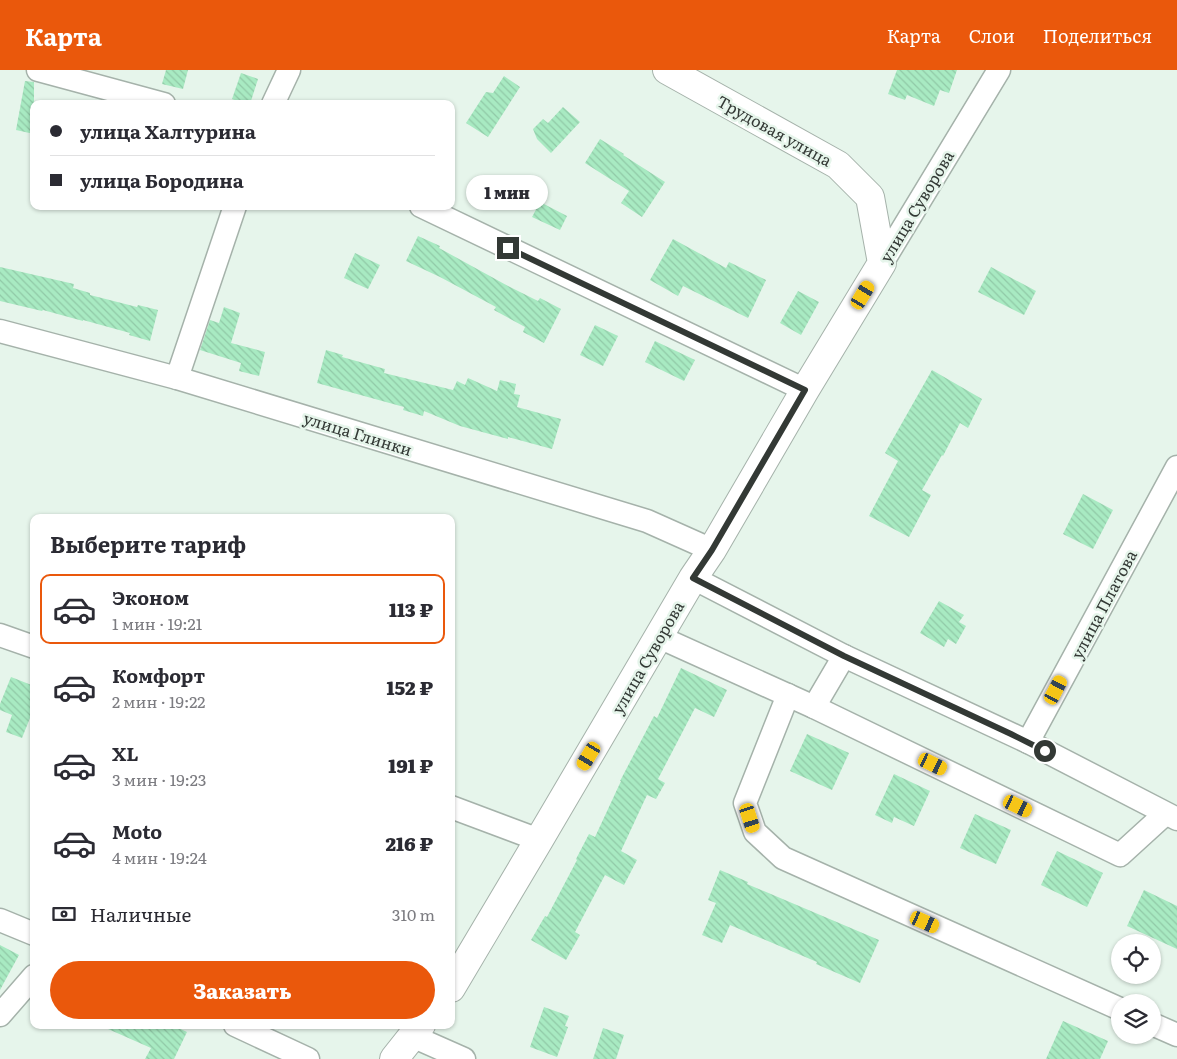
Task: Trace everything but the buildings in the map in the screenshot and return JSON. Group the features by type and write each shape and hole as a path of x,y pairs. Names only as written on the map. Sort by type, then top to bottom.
{"main road":[{"name":"Трудовая улица","path":"667,70 838,165 870,197 882,263"},
{"name":"улица Суворова","path":"455,981 882,263"},
{"path":"394,1059 417,1030"}],"street":[{"path":"38,70 149,100"},
{"path":"275,100 289,70"},
{"name":"улица Суворова","path":"882,263 999,70"},
{"path":"178,378 234,210"},
{"path":"429,210 805,390"},
{"name":"улица Глинки","path":"0,331 178,378 647,521 712,550"},
{"name":"улица Платова","path":"1028,742 1177,467"},
{"path":"659,637 814,706 1120,855 1171,817 1028,742 844,656 693,578"},
{"path":"0,635 30,646"},
{"path":"814,706 844,656"},
{"path":"788,695 745,803 754,832 784,858 1111,1006"},
{"path":"455,808 539,840"},
{"path":"0,920 30,932"},
{"path":"0,1016 30,981"},
{"path":"243,1029 308,1059"},
{"path":"417,1030 464,1059"}],"route":[{"path":"508,248 805,390 712,550 693,578 844,656 1045,751"}]}
